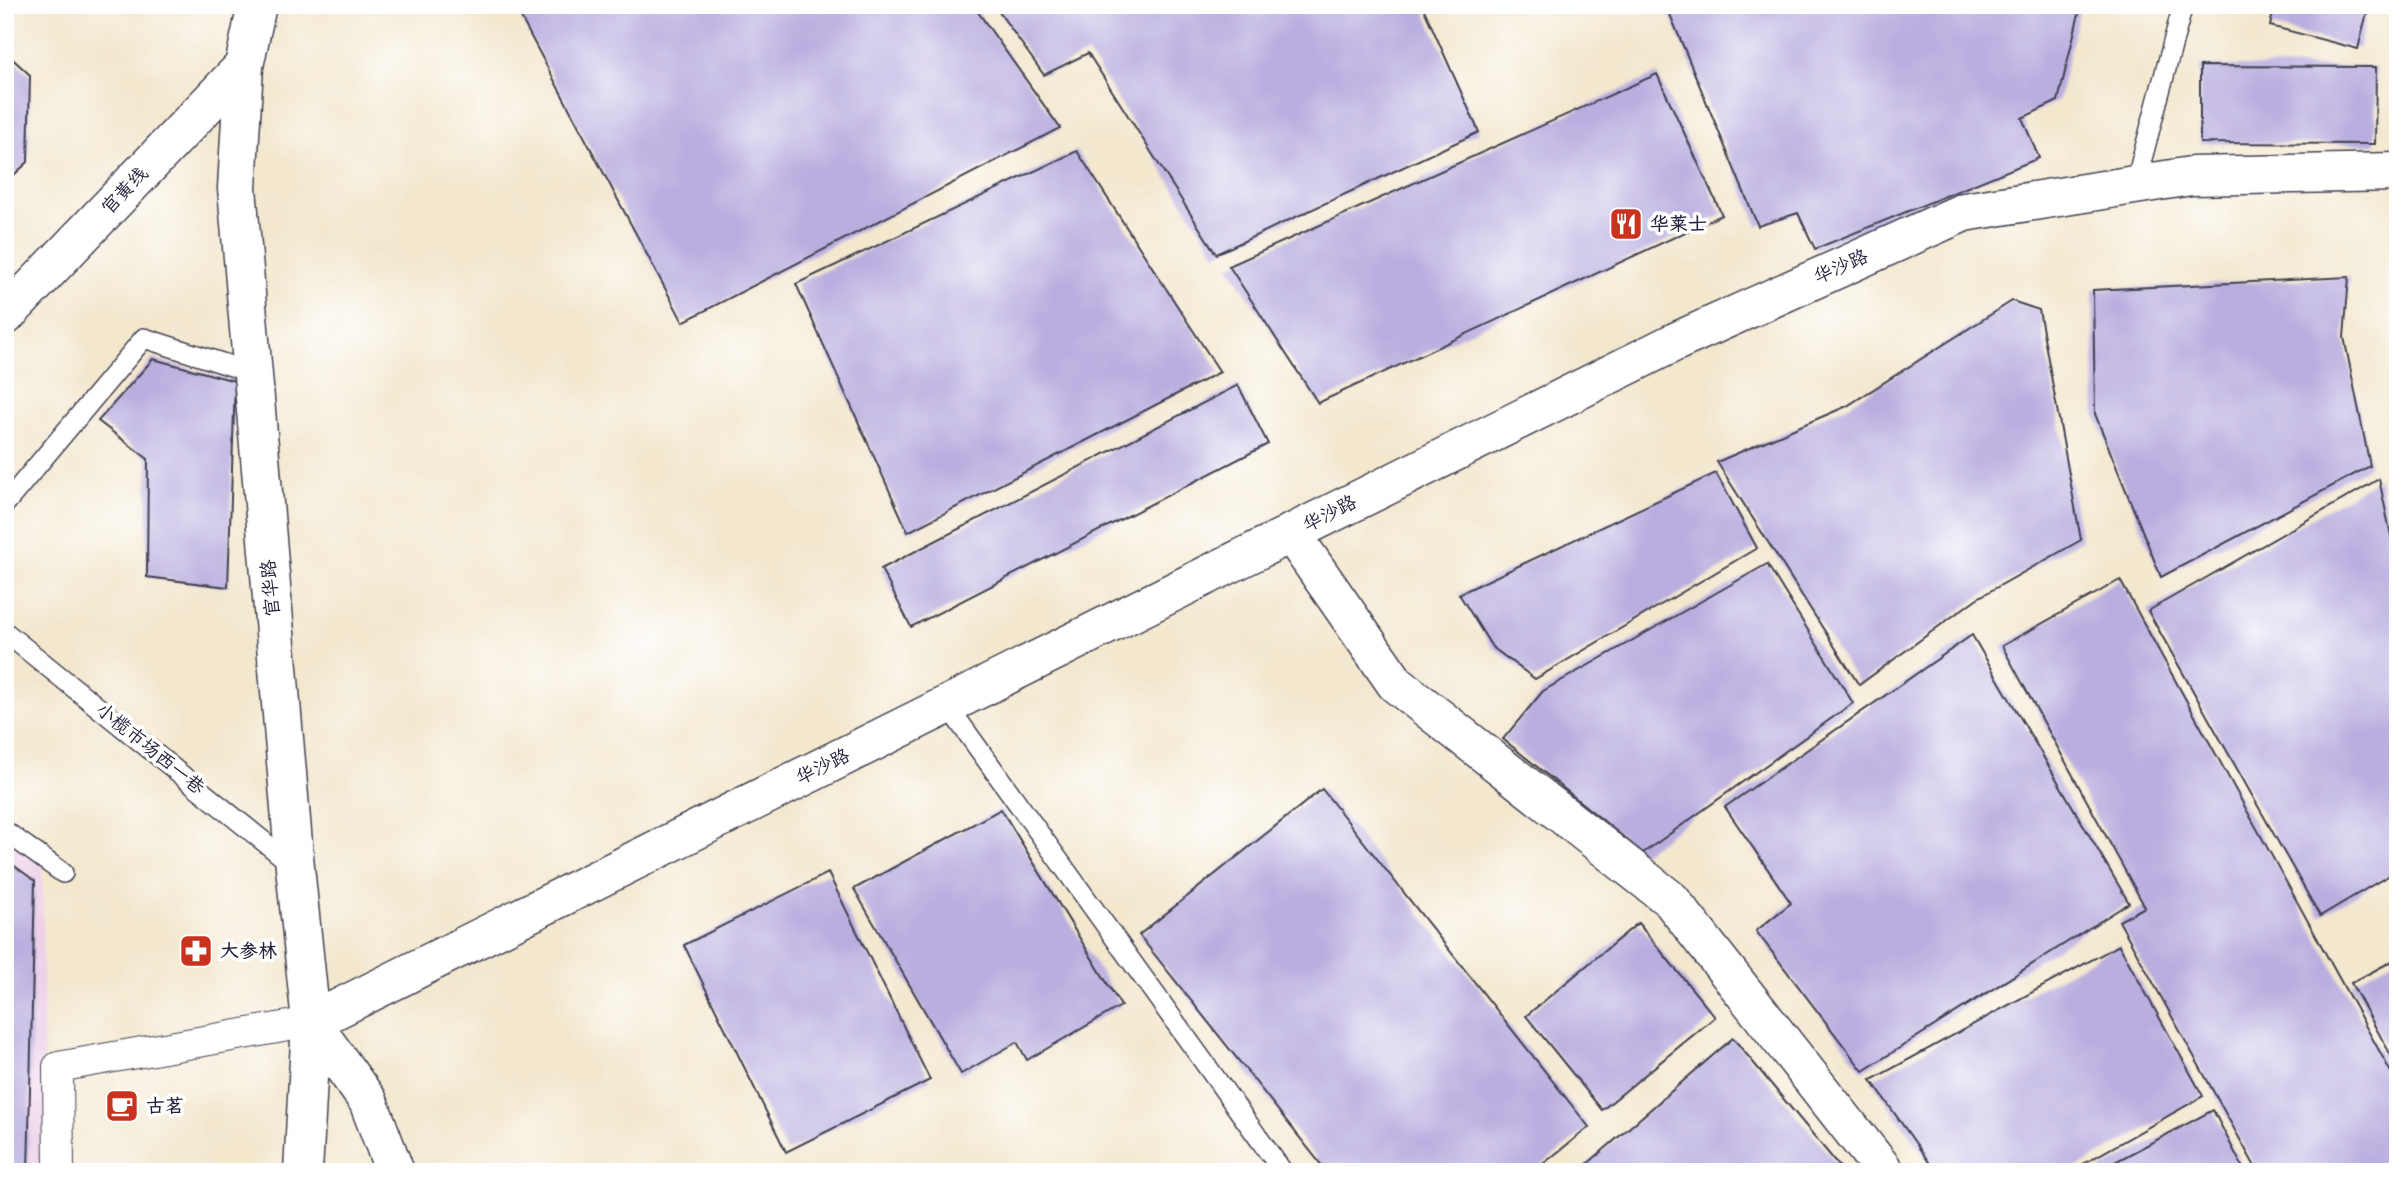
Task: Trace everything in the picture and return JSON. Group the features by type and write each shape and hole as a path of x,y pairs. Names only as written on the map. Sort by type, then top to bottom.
{"street":[{"name":"官华路","path":"257,5 244,66 237,188 295,867 311,1022 303,1172"},
{"name":"官黄线","path":"5,316 244,66"},
{"name":"华沙路","path":"311,1022 1675,342 1964,212 2191,176 2398,172"},
{"path":"1291,533 1396,684 1671,900 1885,1172"},
{"path":"59,1172 58,1067 311,1022 368,1101 396,1172"}],"lane":[{"path":"2135,185 2183,5"},
{"path":"5,504 144,338 253,373"},
{"name":"小榄市场西一巷","path":"5,632 295,867"},
{"path":"947,705 1283,1172"},
{"path":"5,831 64,873"}],"shaded area":[{"path":"5,835 42,859 45,1172 5,1172"}],"building":[{"path":"542,5 973,5 1060,128 683,322 520,16"},
{"path":"994,5 1422,5 1479,132 1216,254 1088,53 1044,75"},
{"path":"1666,5 1801,5 1803,11 1842,5 2081,5 2058,101 2022,118 2039,158 1815,249 1798,213 1758,226"},
{"path":"2275,5 2369,5 2358,49 2270,26"},
{"path":"5,52 30,75 28,162 5,183"},
{"path":"2200,66 2376,67 2375,144 2200,143"},
{"path":"1657,74 1722,215 1318,403 1229,266"},
{"path":"1077,151 1220,372 908,532 796,284"},
{"path":"2349,277 2344,337 2370,466 2161,577 2095,414 2093,290"},
{"path":"2012,301 2039,310 2081,540 1976,599 1859,685 1717,462 1847,406"},
{"path":"153,359 235,381 228,587 147,577 148,459 98,421"},
{"path":"1238,385 1268,444 911,627 881,569"},
{"path":"1716,473 1757,548 1535,679 1492,647 1459,594"},
{"path":"2379,479 2398,569 2398,870 2320,916 2148,611"},
{"path":"1767,564 1853,703 1643,853 1503,739 1543,691"},
{"path":"2120,580 2398,1085 2398,1172 2258,1172 2119,921 2145,907 2002,646"},
{"path":"1972,635 2129,903 1863,1071 1756,931 1791,903 1725,807"},
{"path":"1322,789 1589,1127 1533,1172 1327,1172 1139,935"},
{"path":"1001,809 1121,1006 1027,1060 1017,1042 961,1074 854,889"},
{"path":"5,859 35,881 28,1172 5,1172"},
{"path":"828,873 930,1080 786,1152 684,945"},
{"path":"1638,923 1715,1017 1602,1110 1526,1016"},
{"path":"2119,945 2203,1096 2069,1172 1936,1172 1871,1080"},
{"path":"2398,958 2398,1068 2351,983"},
{"path":"1733,1038 1844,1172 1578,1172"},
{"path":"2213,1110 2245,1172 2096,1172"}],"place":[{"name":"华莱士","path":"1626,224"},
{"name":"大参林","path":"196,951"},
{"name":"古茗","path":"122,1106"}]}
